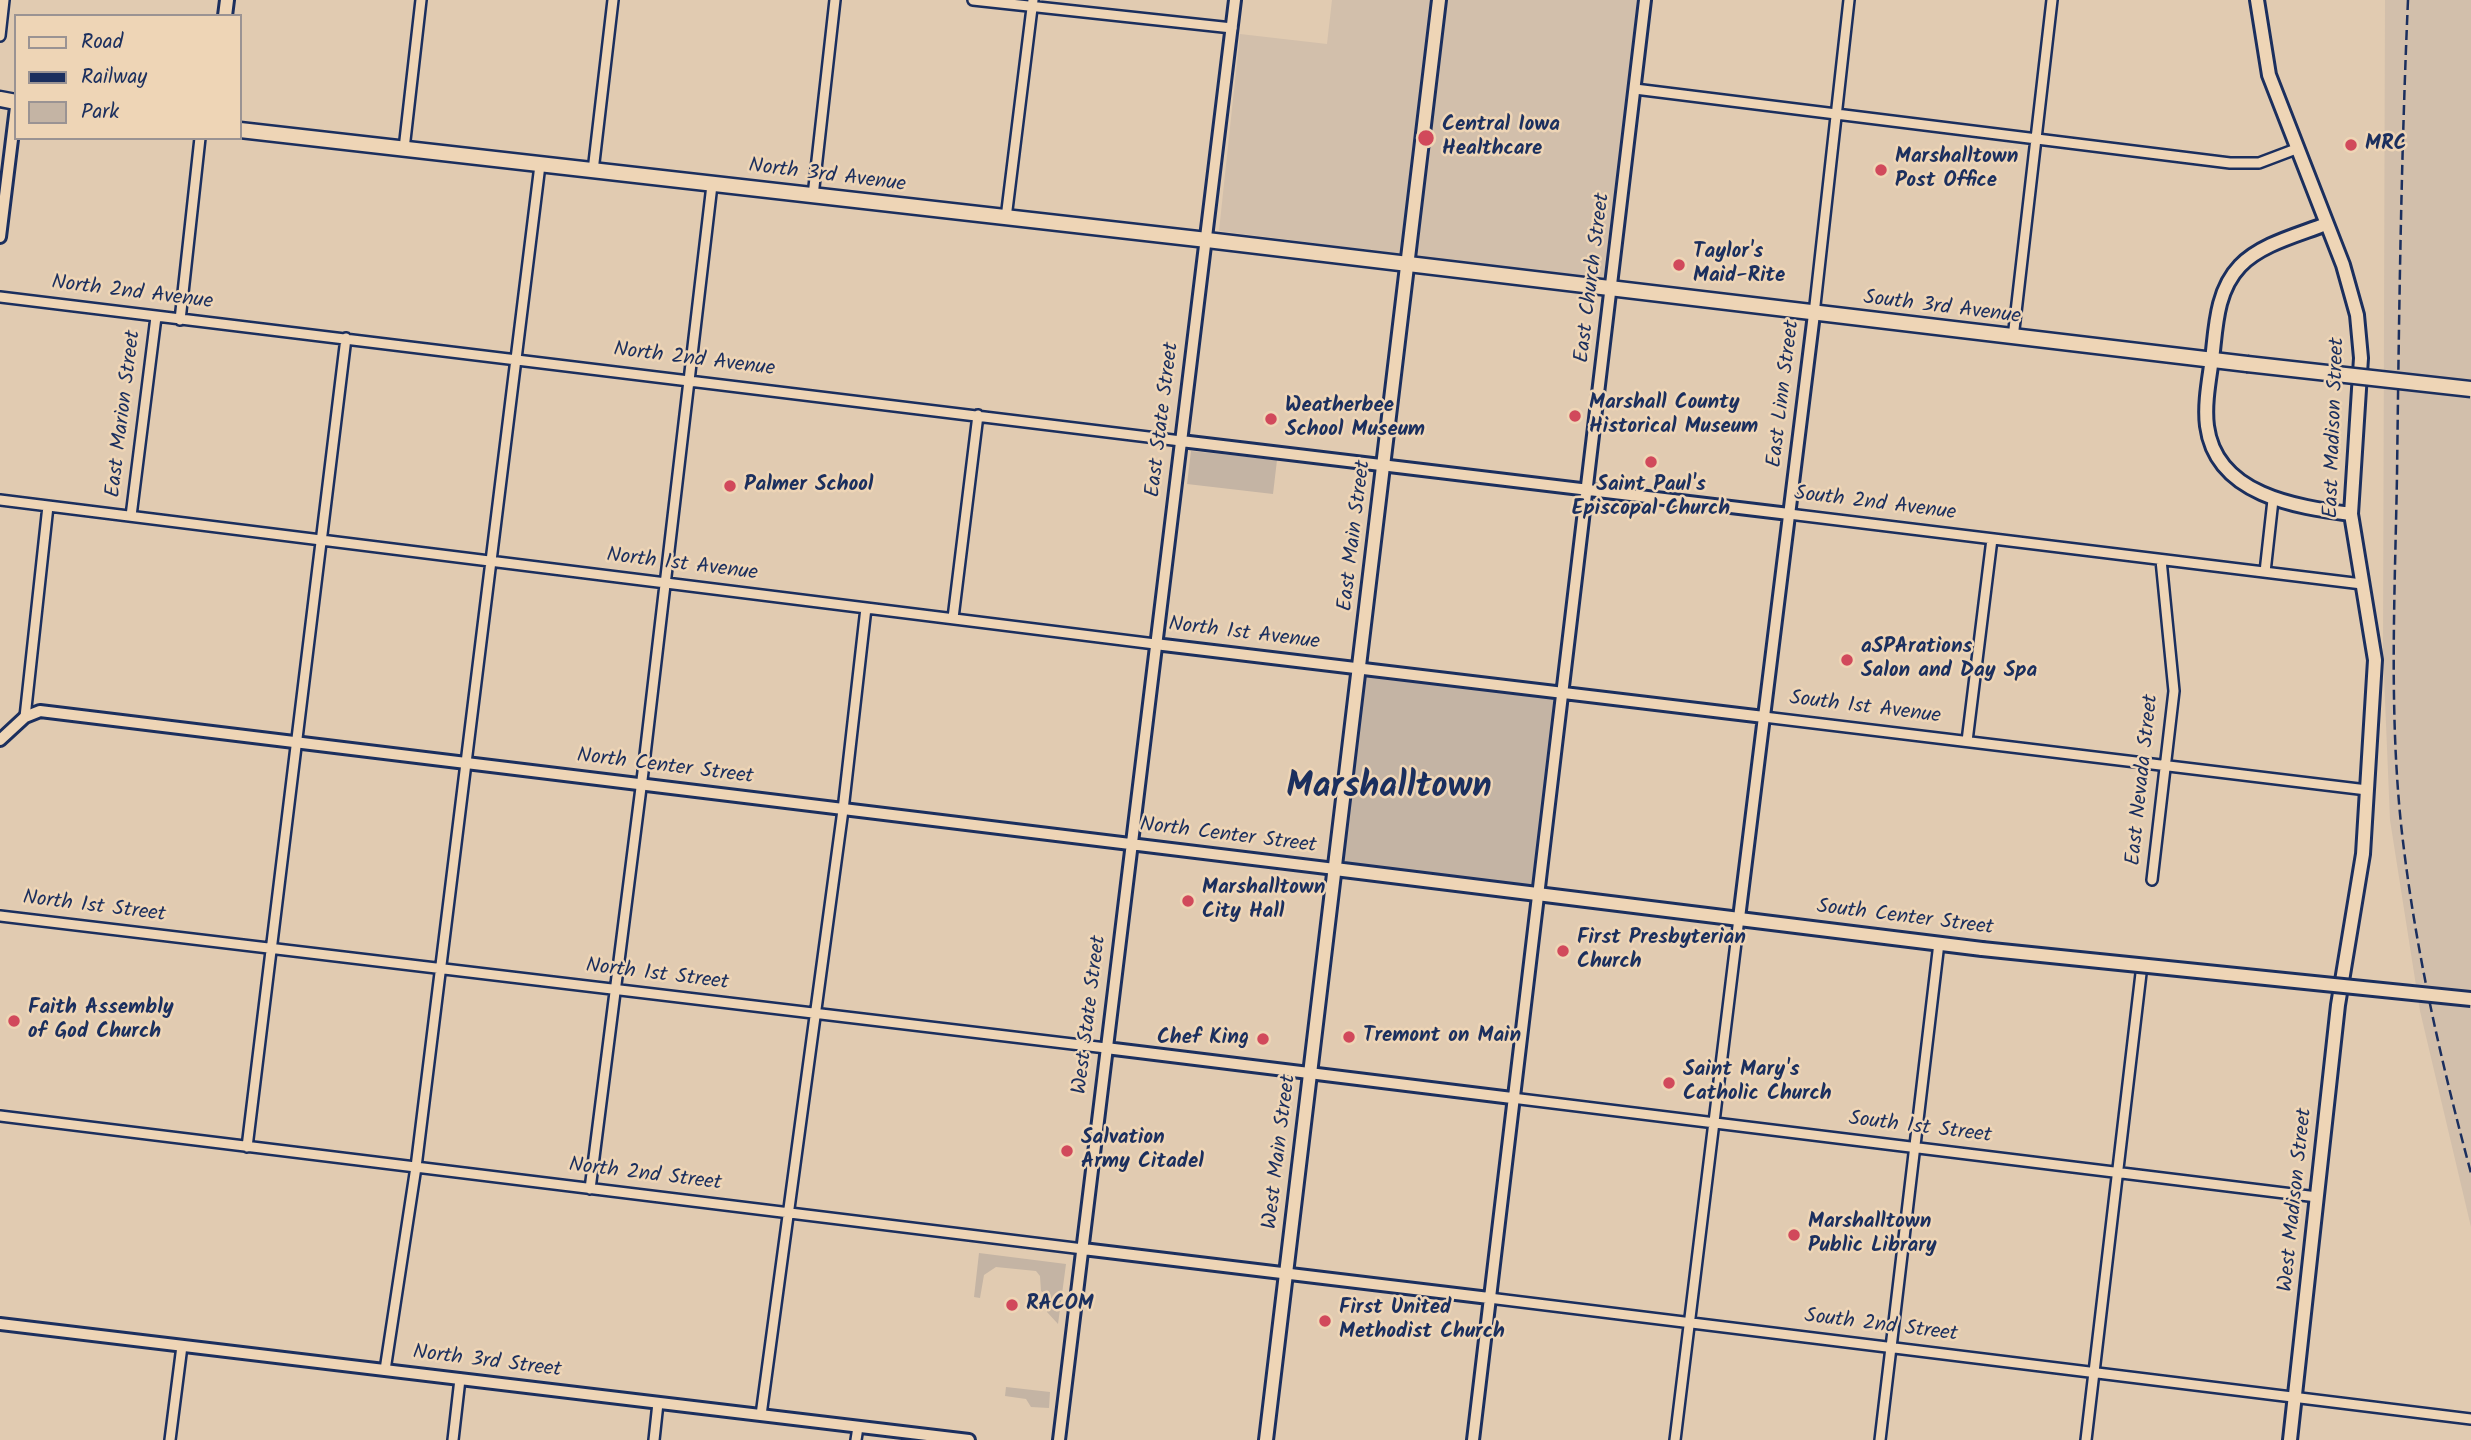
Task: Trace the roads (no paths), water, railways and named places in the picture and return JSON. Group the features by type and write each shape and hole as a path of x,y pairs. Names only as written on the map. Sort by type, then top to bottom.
{"main road":[{"name":"East Main Street","path":"1335,869 1439,0"},
{"name":"East Madison Street","path":"2257,0 2261,40 2281,113 2351,290 2360,335 2360,390 2351,514 2375,660 2363,854 2344,965"},
{"name":"North 3rd Avenue","path":"242,130 1208,240 1409,266"},
{"path":"2326,225 2267,248 2240,267 2221,297 2206,414 2213,446 2233,473 2273,500 2306,509 2351,514"},
{"name":"South 3rd Avenue","path":"1409,266 2471,389"},
{"name":"South Center Street","path":"1335,869 1982,948 2471,999"},
{"name":"West Main Street","path":"1266,1440 1335,869"},
{"name":"West Madison Street","path":"2290,1440 2344,965"}],"street":[{"path":"0,36 4,0"},
{"path":"404,149 421,0"},
{"path":"593,171 613,0"},
{"path":"813,196 835,0"},
{"path":"973,0 1032,3 1232,28"},
{"name":"East State Street","path":"1130,845 1236,0"},
{"name":"East Church Street","path":"1473,1440 1646,0"},
{"name":"East Linn Street","path":"1738,918 1814,314 1849,0"},
{"path":"2013,338 2052,0"},
{"path":"1006,218 1032,3"},
{"path":"1635,89 2230,163 2259,163 2296,149"},
{"path":"0,237 14,121"},
{"path":"180,320 200,140"},
{"path":"385,1370 416,1167 540,165"},
{"path":"590,1189 642,784 712,184"},
{"name":"North 2nd Avenue","path":"0,297 1384,465"},
{"name":"East Marion Street","path":"131,516 156,317"},
{"path":"247,1147 346,338"},
{"path":"953,618 978,415"},
{"name":"South 2nd Avenue","path":"1384,465 2362,584"},
{"name":"North 1st Avenue","path":"0,500 321,539 490,563 1359,667"},
{"path":"2265,572 2273,500"},
{"path":"0,740 25,717 48,506"},
{"path":"1967,741 1992,539"},
{"name":"East Nevada Street","path":"2152,880 2174,691 2161,560"},
{"path":"761,1415 843,810 866,608"},
{"name":"South 1st Avenue","path":"1359,667 2367,790"},
{"name":"North Center Street","path":"25,717 40,711 1335,869"},
{"name":"West State Street","path":"1059,1440 1130,845"},
{"name":"North 1st Street","path":"0,916 1310,1073"},
{"path":"1675,1440 1738,918"},
{"path":"1880,1440 1939,943"},
{"path":"2086,1440 2141,965"},
{"name":"South 1st Street","path":"1310,1073 2317,1197"},
{"name":"North 2nd Street","path":"0,1116 1285,1273"},
{"name":"South 2nd Street","path":"1285,1273 2471,1419"},
{"name":"North 3rd Street","path":"0,1324 969,1440"},
{"path":"170,1440 182,1346"},
{"path":"453,1440 460,1379"},
{"path":"654,1440 658,1403"},
{"path":"856,1440 858,1427"}],"railway":[{"path":"2408,0 2394,606 2397,780 2406,869 2421,957 2471,1173"}],"place":[{"name":"Central Iowa Healthcare","path":"1426,138"},
{"name":"MRC","path":"2351,145"},
{"name":"Marshalltown Post Office","path":"1881,170"},
{"name":"Taylor's Maid-Rite","path":"1679,265"},
{"name":"Marshall County Historical Museum","path":"1575,416"},
{"name":"Weatherbee School Museum","path":"1271,419"},
{"name":"Saint Paul's Episcopal Church","path":"1651,462"},
{"name":"Palmer School","path":"730,486"},
{"name":"aSPArations Salon and Day Spa","path":"1847,660"},
{"name":"Marshalltown City Hall","path":"1188,901"},
{"name":"First Presbyterian Church","path":"1563,951"},
{"name":"Faith Assembly of God Church","path":"14,1021"},
{"name":"Tremont on Main","path":"1349,1037"},
{"name":"Chef King","path":"1263,1039"},
{"name":"Saint Mary's Catholic Church","path":"1669,1083"},
{"name":"Salvation Army Citadel","path":"1067,1151"},
{"name":"Marshalltown Public Library","path":"1794,1235"},
{"name":"RACOM","path":"1012,1305"},
{"name":"First United Methodist Church","path":"1325,1321"}],"district":[{"name":"Marshalltown","path":"1389,790"}]}
